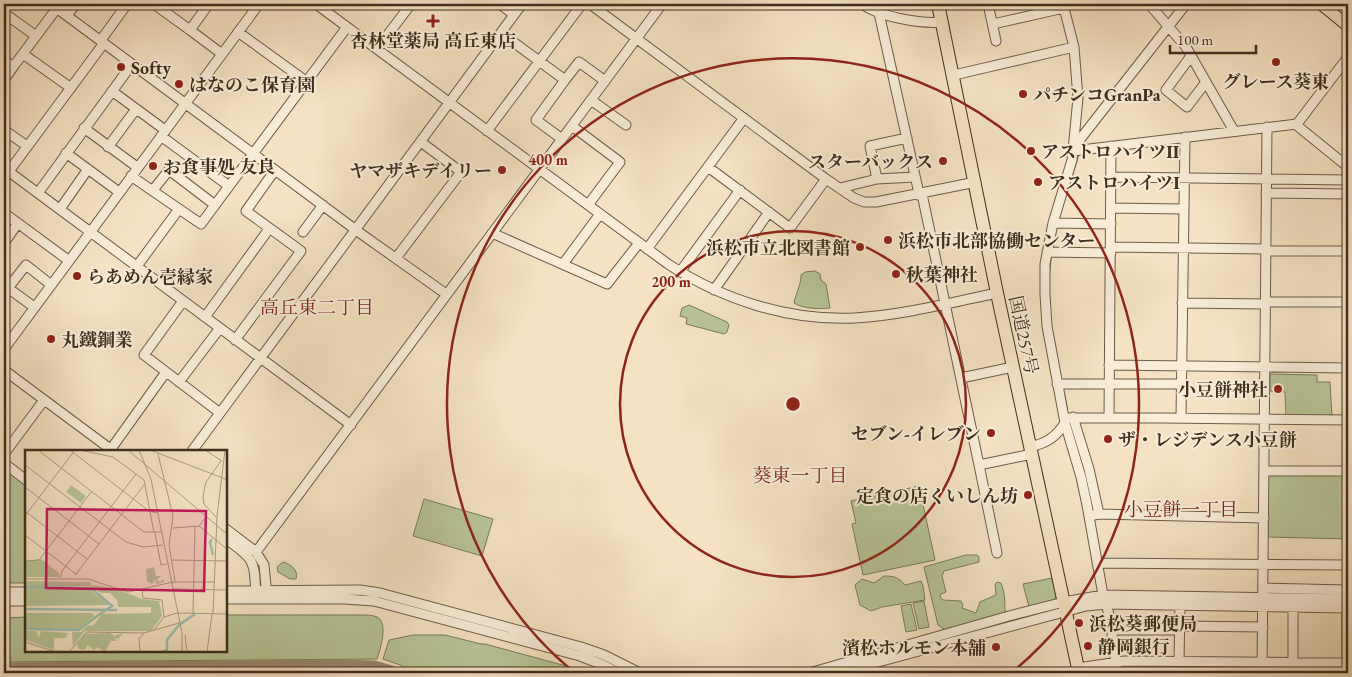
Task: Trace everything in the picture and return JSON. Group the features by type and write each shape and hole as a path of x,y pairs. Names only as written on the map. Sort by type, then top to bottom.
{"highway":[{"name":"国道257号","path":"938,4 976,182 997,292 1079,671"}],"main road":[{"path":"1321,4 1348,26"}],"street":[{"path":"67,15 76,4"},
{"path":"127,4 70,88 5,172 60,209 350,424"},
{"path":"154,4 222,54"},
{"path":"190,30 208,4"},
{"path":"4,349 50,284 259,4"},
{"path":"316,4 643,246 680,272 714,290 745,302 775,310 822,317 854,318 945,304 997,292"},
{"path":"377,49 411,4"},
{"path":"500,4 514,15"},
{"path":"193,450 522,4"},
{"path":"487,131 582,4"},
{"path":"590,4 854,198 864,202 876,202 920,195 976,182"},
{"path":"256,552 662,4"},
{"path":"862,4 933,23 942,22"},
{"path":"988,4 996,41"},
{"path":"1149,4 1180,39 1234,131"},
{"path":"1073,151 1081,138 1186,4"},
{"path":"4,80 36,36 54,6 446,294"},
{"path":"993,24 1064,6 1074,47 1078,98 1073,151 1050,252 1045,264 1047,326 1112,630 1117,673"},
{"path":"878,8 945,304 997,553"},
{"path":"4,13 36,36"},
{"path":"132,176 201,224 346,27"},
{"path":"238,32 307,82"},
{"path":"501,34 565,80"},
{"path":"954,75 1074,47"},
{"path":"23,54 70,88"},
{"path":"1191,56 1166,90 1187,107 1206,82"},
{"path":"1295,124 1348,57"},
{"path":"4,60 13,67"},
{"path":"562,139 536,120 565,80 579,62 605,81"},
{"path":"38,193 132,64"},
{"path":"112,91 229,186"},
{"path":"591,100 626,125"},
{"path":"108,147 136,109"},
{"path":"492,233 607,284 643,246 708,167 744,118"},
{"path":"1073,151 1295,124 1348,167"},
{"path":"572,126 620,162 588,205"},
{"path":"1262,673 1267,127"},
{"path":"84,128 137,168"},
{"path":"4,130 26,146"},
{"path":"1181,418 1185,137"},
{"path":"877,179 870,146 907,138"},
{"path":"396,258 461,172 421,142"},
{"path":"1109,418 1111,146"},
{"path":"66,153 119,192"},
{"path":"708,167 790,228 826,179"},
{"path":"60,209 88,169"},
{"path":"153,190 169,170 215,205"},
{"path":"235,340 301,251 246,211 275,170"},
{"path":"840,188 877,179 915,177"},
{"path":"1111,177 1348,180"},
{"path":"680,272 740,190"},
{"path":"1266,193 1348,194"},
{"path":"303,232 323,205"},
{"path":"1111,208 1183,209"},
{"path":"137,266 179,210"},
{"path":"714,290 769,212"},
{"path":"4,213 68,260"},
{"path":"563,264 600,214"},
{"path":"1056,223 1111,224"},
{"path":"4,243 18,224"},
{"path":"205,317 270,230"},
{"path":"1050,252 1183,248 1348,251"},
{"path":"34,307 8,288 26,265 50,284"},
{"path":"183,301 144,355 220,413"},
{"path":"1182,303 1348,302"},
{"path":"179,382 220,328"},
{"path":"1109,365 1348,368"},
{"path":"961,378 1013,367"},
{"path":"4,370 112,450 166,372"},
{"path":"1060,384 1182,384"},
{"path":"4,454 44,400"},
{"path":"1067,420 1109,418 1348,420"},
{"path":"979,465 1031,450 1051,440 1067,420"},
{"path":"1067,420 1089,469 1099,514"},
{"path":"4,463 25,479"},
{"path":"1264,471 1348,471"},
{"path":"1089,517 1099,514 1264,518"},
{"path":"228,531 256,552 264,565 267,595"},
{"path":"228,540 246,553 252,562 255,570 256,595"},
{"path":"1097,563 1348,565"},
{"path":"1263,588 1348,590"},
{"path":"267,595 343,589 380,593 604,655 640,673"},
{"path":"228,591 256,595 374,601 580,656 619,673"},
{"path":"4,592 25,592"},
{"path":"228,599 256,595"},
{"path":"1105,600 1180,606 1264,602 1293,607 1348,605"},
{"path":"814,672 1065,606 1086,606 1105,600 1348,605"},
{"path":"4,601 25,601"},
{"path":"1079,671 1116,662 1347,663 1348,605"},
{"path":"837,673 1065,606"},
{"path":"1179,661 1180,606"},
{"path":"1293,607 1293,662"},
{"path":"1112,630 1263,627"}],"green space":[{"path":"815,271 820,274 821,280 826,284 830,308 806,307 794,303 801,275 805,272"},
{"path":"689,305 727,322 729,325 727,332 724,334 686,324 687,318 680,316 682,308"},
{"path":"1270,374 1317,375 1317,382 1330,382 1332,417 1286,416 1285,392 1270,391"},
{"path":"4,467 25,483 25,583 4,583"},
{"path":"1268,472 1348,473 1348,539 1268,537"},
{"path":"919,486 935,560 863,575 852,524 856,523 851,501"},
{"path":"424,499 493,519 482,556 413,536"},
{"path":"966,555 977,555 979,562 944,571 942,576 946,592 941,594 940,597 943,600 961,601 962,608 976,613 980,602 996,595 995,584 997,582 1001,583 1003,590 1005,613 947,631 938,625 924,567"},
{"path":"283,562 295,570 296,579 290,579 278,572 277,567"},
{"path":"884,576 896,578 905,585 921,581 925,600 882,607 871,611 860,605 855,585 862,579 874,583"},
{"path":"1052,578 1057,596 1051,602 1029,607 1023,584"},
{"path":"924,601 929,627 919,629 913,603"},
{"path":"911,604 917,630 906,632 901,606"},
{"path":"228,615 371,615 381,620 383,637 377,659 4,662 4,618 25,617 25,652 228,652"},
{"path":"413,635 445,635 592,673 413,673 400,665 383,659 389,640"}],"waterway":[{"path":"1058,220 1078,156"},
{"path":"1049,275 1051,254"},
{"path":"1064,393 1067,409"}],"taxiway":[{"path":"4,670 341,667 374,668 391,673"}],"place":[{"name":"杏林堂薬局 高丘東店","path":"433,21"},
{"name":"グレース葵東","path":"1276,62"},
{"name":"Softy","path":"121,67"},
{"name":"はなのこ保育園","path":"179,84"},
{"name":"パチンコGranPa","path":"1023,94"},
{"name":"アストロハイツII","path":"1031,151"},
{"name":"スターバックス","path":"943,161"},
{"name":"お食事処 友良","path":"153,166"},
{"name":"ヤマザキデイリー","path":"502,170"},
{"name":"アストロハイツI","path":"1038,182"},
{"name":"浜松市北部協働センター","path":"888,240"},
{"name":"浜松市立北図書館","path":"860,247"},
{"name":"秋葉神社","path":"896,274"},
{"name":"らあめん壱縁家","path":"77,276"},
{"name":"丸鐵鋼業","path":"51,339"},
{"name":"小豆餅神社","path":"1278,389"},
{"name":"セブン-イレブン","path":"991,433"},
{"name":"ザ・レジデンス小豆餅","path":"1108,439"},
{"name":"定食の店くいしん坊","path":"1028,495"},
{"name":"浜松葵郵便局","path":"1079,623"},
{"name":"静岡銀行","path":"1088,646"},
{"name":"濱松ホルモン本舗","path":"996,647"}],"district":[{"name":"高丘東二丁目","path":"317,307"},
{"name":"葵東一丁目","path":"800,475"},
{"name":"小豆餅一丁目","path":"1181,509"}]}
